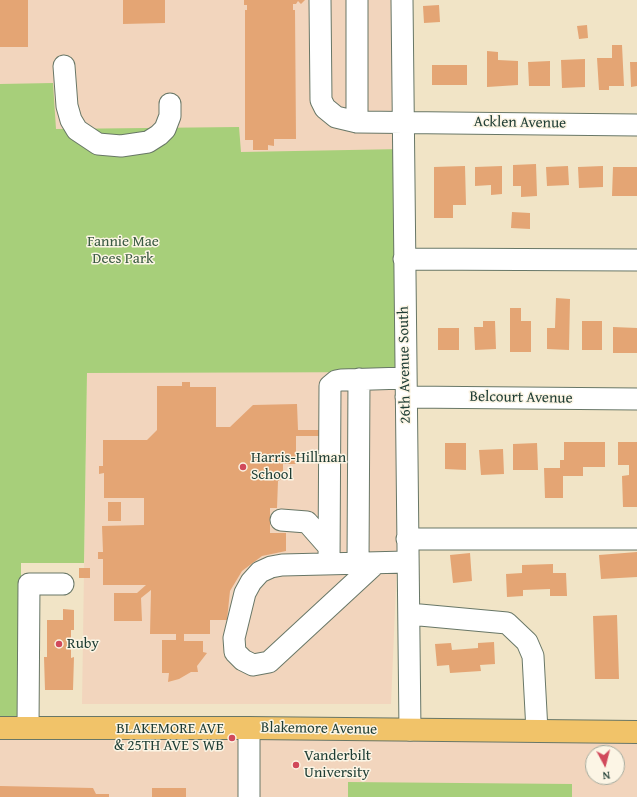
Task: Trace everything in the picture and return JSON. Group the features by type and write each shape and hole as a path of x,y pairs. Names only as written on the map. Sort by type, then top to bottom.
{"main road":[{"name":"Blakemore Avenue","path":"0,728 249,728 637,732"}],"street":[{"name":"Acklen Avenue","path":"320,0 321,100 325,108 336,117 357,122 637,125"},
{"path":"357,0 357,122"},
{"name":"26th Avenue South","path":"402,0 405,387 410,730"},
{"path":"64,66 67,106 74,126 82,134 98,144 121,146 143,144 160,135 169,120 170,104"},
{"path":"404,259 637,260"},
{"path":"359,379 367,564 274,658 259,665 243,660 235,652 234,638 245,593 260,572 276,566 329,555 367,564 407,562"},
{"name":"Belcourt Avenue","path":"329,555 329,390 332,383 336,381 359,379 405,387 637,399"},
{"path":"281,520 307,522 329,555"},
{"path":"407,538 637,539"},
{"path":"28,728 29,584 63,584"},
{"path":"409,614 507,623 527,642 534,656 537,731"},
{"path":"249,728 249,797"}],"shaded area":[{"path":"0,0 402,0 403,192 0,200"},
{"name":"Harris-Hillman School","path":"87,372 405,372 391,704 82,704"},
{"name":"Vanderbilt University","path":"0,728 637,733 637,797 0,797"}],"green space":[{"name":"Fannie Mae Dees Park","path":"53,83 56,129 239,127 241,152 403,149 405,372 87,373 84,563 21,563 21,728 0,728 0,84"},
{"path":"348,782 572,784 572,797 348,797"}],"building":[{"path":"0,0 28,0 28,47 0,47"},
{"path":"123,0 165,0 165,23 123,24"},
{"path":"244,0 305,0 301,4 298,1 296,4 293,4 293,10 295,10 296,139 274,139 274,146 268,145 268,150 253,150 253,140 245,140 245,10 247,10 247,5 244,5"},
{"path":"439,5 440,22 424,23 423,6"},
{"path":"587,25 588,38 579,39 577,26"},
{"path":"612,45 622,45 624,86 609,86 609,90 599,90 597,58 612,58"},
{"path":"487,51 498,52 498,60 518,61 518,85 487,87"},
{"path":"585,59 585,87 562,88 561,60"},
{"path":"550,61 550,86 529,86 528,62"},
{"path":"630,62 637,62 637,86 631,87"},
{"path":"432,65 467,65 467,85 432,85"},
{"path":"536,164 537,196 521,197 521,186 513,186 513,165"},
{"path":"465,166 466,205 453,205 453,218 434,218 434,167"},
{"path":"502,166 502,194 491,195 491,185 475,186 475,167"},
{"path":"568,166 569,185 547,186 546,167"},
{"path":"603,166 603,187 579,188 578,167"},
{"path":"613,167 637,167 637,196 612,196"},
{"path":"512,212 530,213 530,229 511,228"},
{"path":"556,298 570,299 569,350 547,349 547,328 555,328"},
{"path":"510,308 521,308 521,321 531,321 531,352 510,352"},
{"path":"483,321 495,321 496,349 475,350 474,327 483,327"},
{"path":"582,321 602,321 602,350 582,350"},
{"path":"613,327 637,328 637,353 613,353"},
{"path":"438,328 459,328 459,350 438,350"},
{"path":"182,382 190,382 190,387 216,387 216,427 230,427 253,405 297,404 298,430 320,430 320,436 296,436 296,464 283,464 283,478 278,481 277,508 270,508 270,533 286,533 286,551 262,556 242,571 230,591 227,620 210,620 210,634 184,634 184,641 203,641 203,652 207,653 197,666 198,672 191,672 179,679 168,682 169,673 162,673 162,640 176,640 176,634 150,634 151,590 141,598 142,621 114,621 114,593 137,593 146,585 103,585 103,559 98,559 98,552 103,552 102,526 144,525 144,498 104,498 104,473 99,474 99,466 103,466 103,440 147,440 157,430 157,386 182,386"},
{"path":"564,442 605,442 605,467 583,467 583,476 563,476 563,498 545,498 544,468 560,468 560,460 564,460"},
{"path":"618,442 637,442 637,507 623,507 622,476 629,475 629,465 618,465"},
{"path":"445,443 466,443 466,470 445,469"},
{"path":"537,443 538,470 513,470 513,444"},
{"path":"503,449 504,474 481,475 479,450"},
{"path":"108,502 121,502 121,521 108,521"},
{"path":"637,552 637,577 601,579 599,555"},
{"path":"470,553 472,581 453,583 450,555"},
{"path":"553,564 553,573 566,573 567,596 550,596 550,589 523,590 523,596 507,597 506,574 522,573 522,565"},
{"path":"79,568 90,568 90,578 79,578"},
{"name":"Ruby","path":"63,609 74,610 74,630 71,630 71,658 74,657 73,690 45,690 44,657 47,657 47,620 63,620"},
{"path":"617,615 619,679 595,679 593,616"},
{"path":"494,642 495,664 480,665 481,671 450,673 449,665 437,666 435,644 451,643 452,650 478,648 478,643"},
{"path":"0,786 93,788 96,794 109,794 109,797 0,797"},
{"path":"152,788 186,788 186,797 152,797"}],"place":[{"name":"Harris-Hillman School","path":"243,467"},
{"name":"Ruby","path":"59,644"},
{"name":"BLAKEMORE AVE & 25TH AVE S WB","path":"232,738"},
{"name":"Vanderbilt University","path":"296,765"}]}
